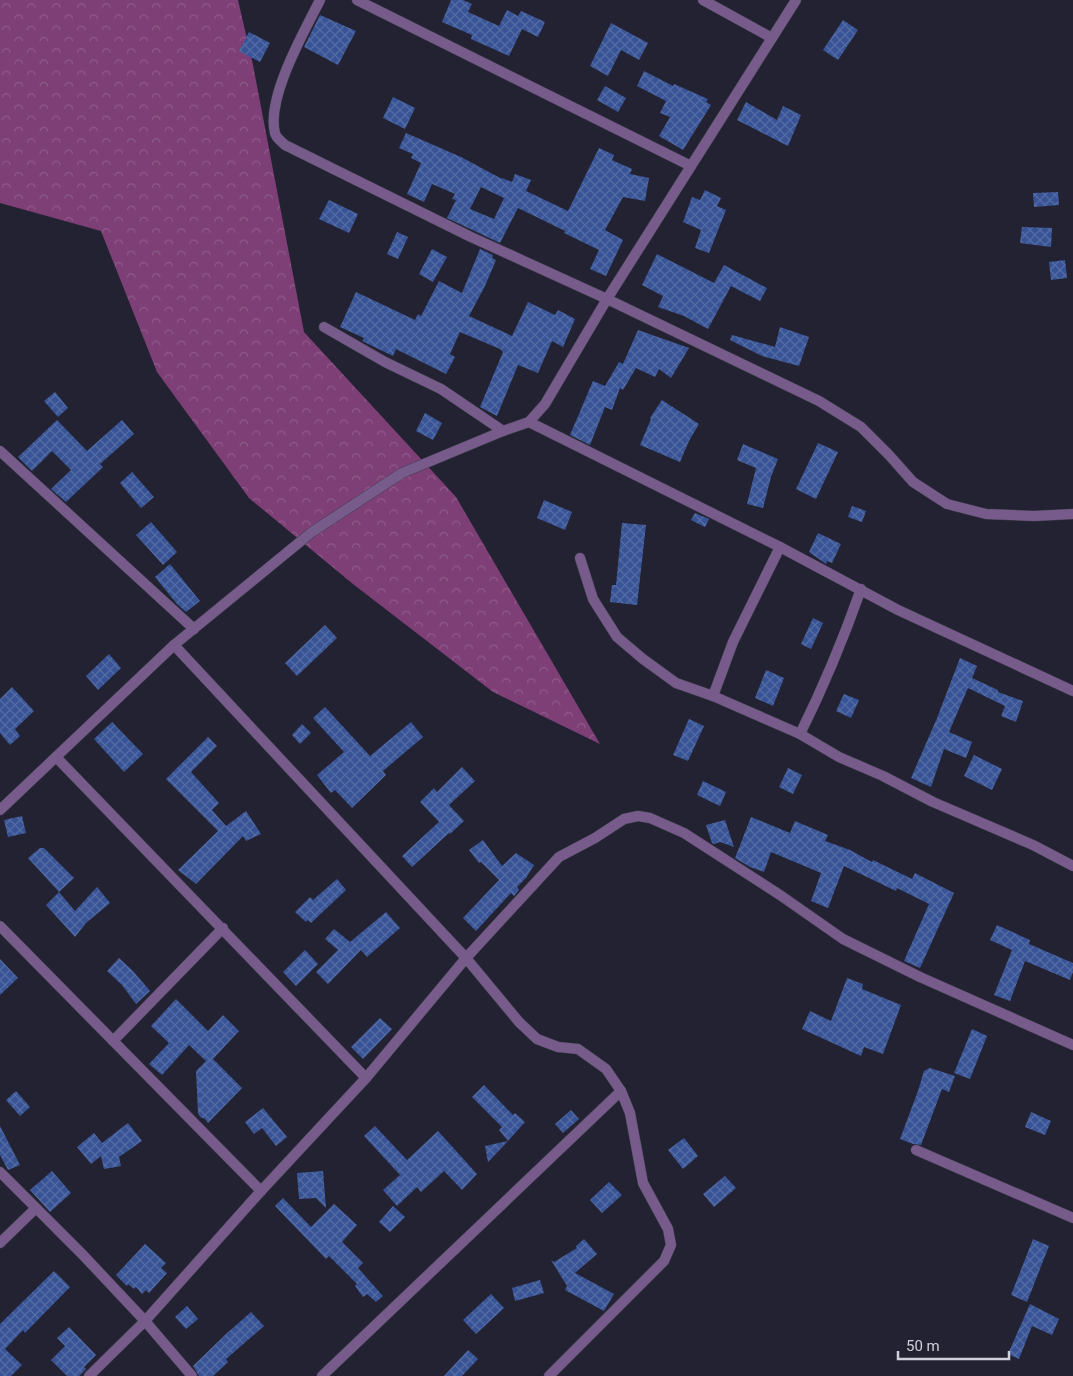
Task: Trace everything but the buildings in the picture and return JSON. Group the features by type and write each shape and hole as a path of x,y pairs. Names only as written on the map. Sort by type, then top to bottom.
{"street":[{"path":"320,0 288,65 276,102 274,118 275,135 285,145 471,238 607,299 819,401 861,427 913,482 946,504 986,514 1034,516 1073,514"},
{"path":"357,0 691,166"},
{"path":"703,0 772,38"},
{"path":"0,810 174,645 312,532 402,473 529,422 545,404 607,299 796,0"},
{"path":"324,327 384,362 442,390 503,431"},
{"path":"529,422 780,547 898,610 1073,691"},
{"path":"0,451 194,629"},
{"path":"713,696 733,642 780,547"},
{"path":"580,558 593,599 617,637 676,683 713,696 800,734 840,757 934,802 1033,845 1073,866"},
{"path":"800,734 840,649 861,589"},
{"path":"174,645 466,958 519,1022 537,1039 558,1046 578,1049 606,1069 621,1091 630,1113 643,1183 668,1229 670,1245 664,1261 549,1376"},
{"path":"56,757 366,1078"},
{"path":"89,1376 145,1321 261,1190 366,1078 466,958 559,857 595,838 624,819 638,816 650,818 684,833 780,895 843,939 929,981 1073,1045"},
{"path":"0,926 261,1190"},
{"path":"113,1041 223,928"},
{"path":"322,1376 621,1091"},
{"path":"916,1150 1073,1218"},
{"path":"0,1172 145,1321 192,1376"},
{"path":"0,1243 36,1208"}],"green space":[{"path":"0,0 238,0 253,65 304,332 456,497 600,744 493,692 353,584 249,498 157,372 101,231 0,203"}]}
